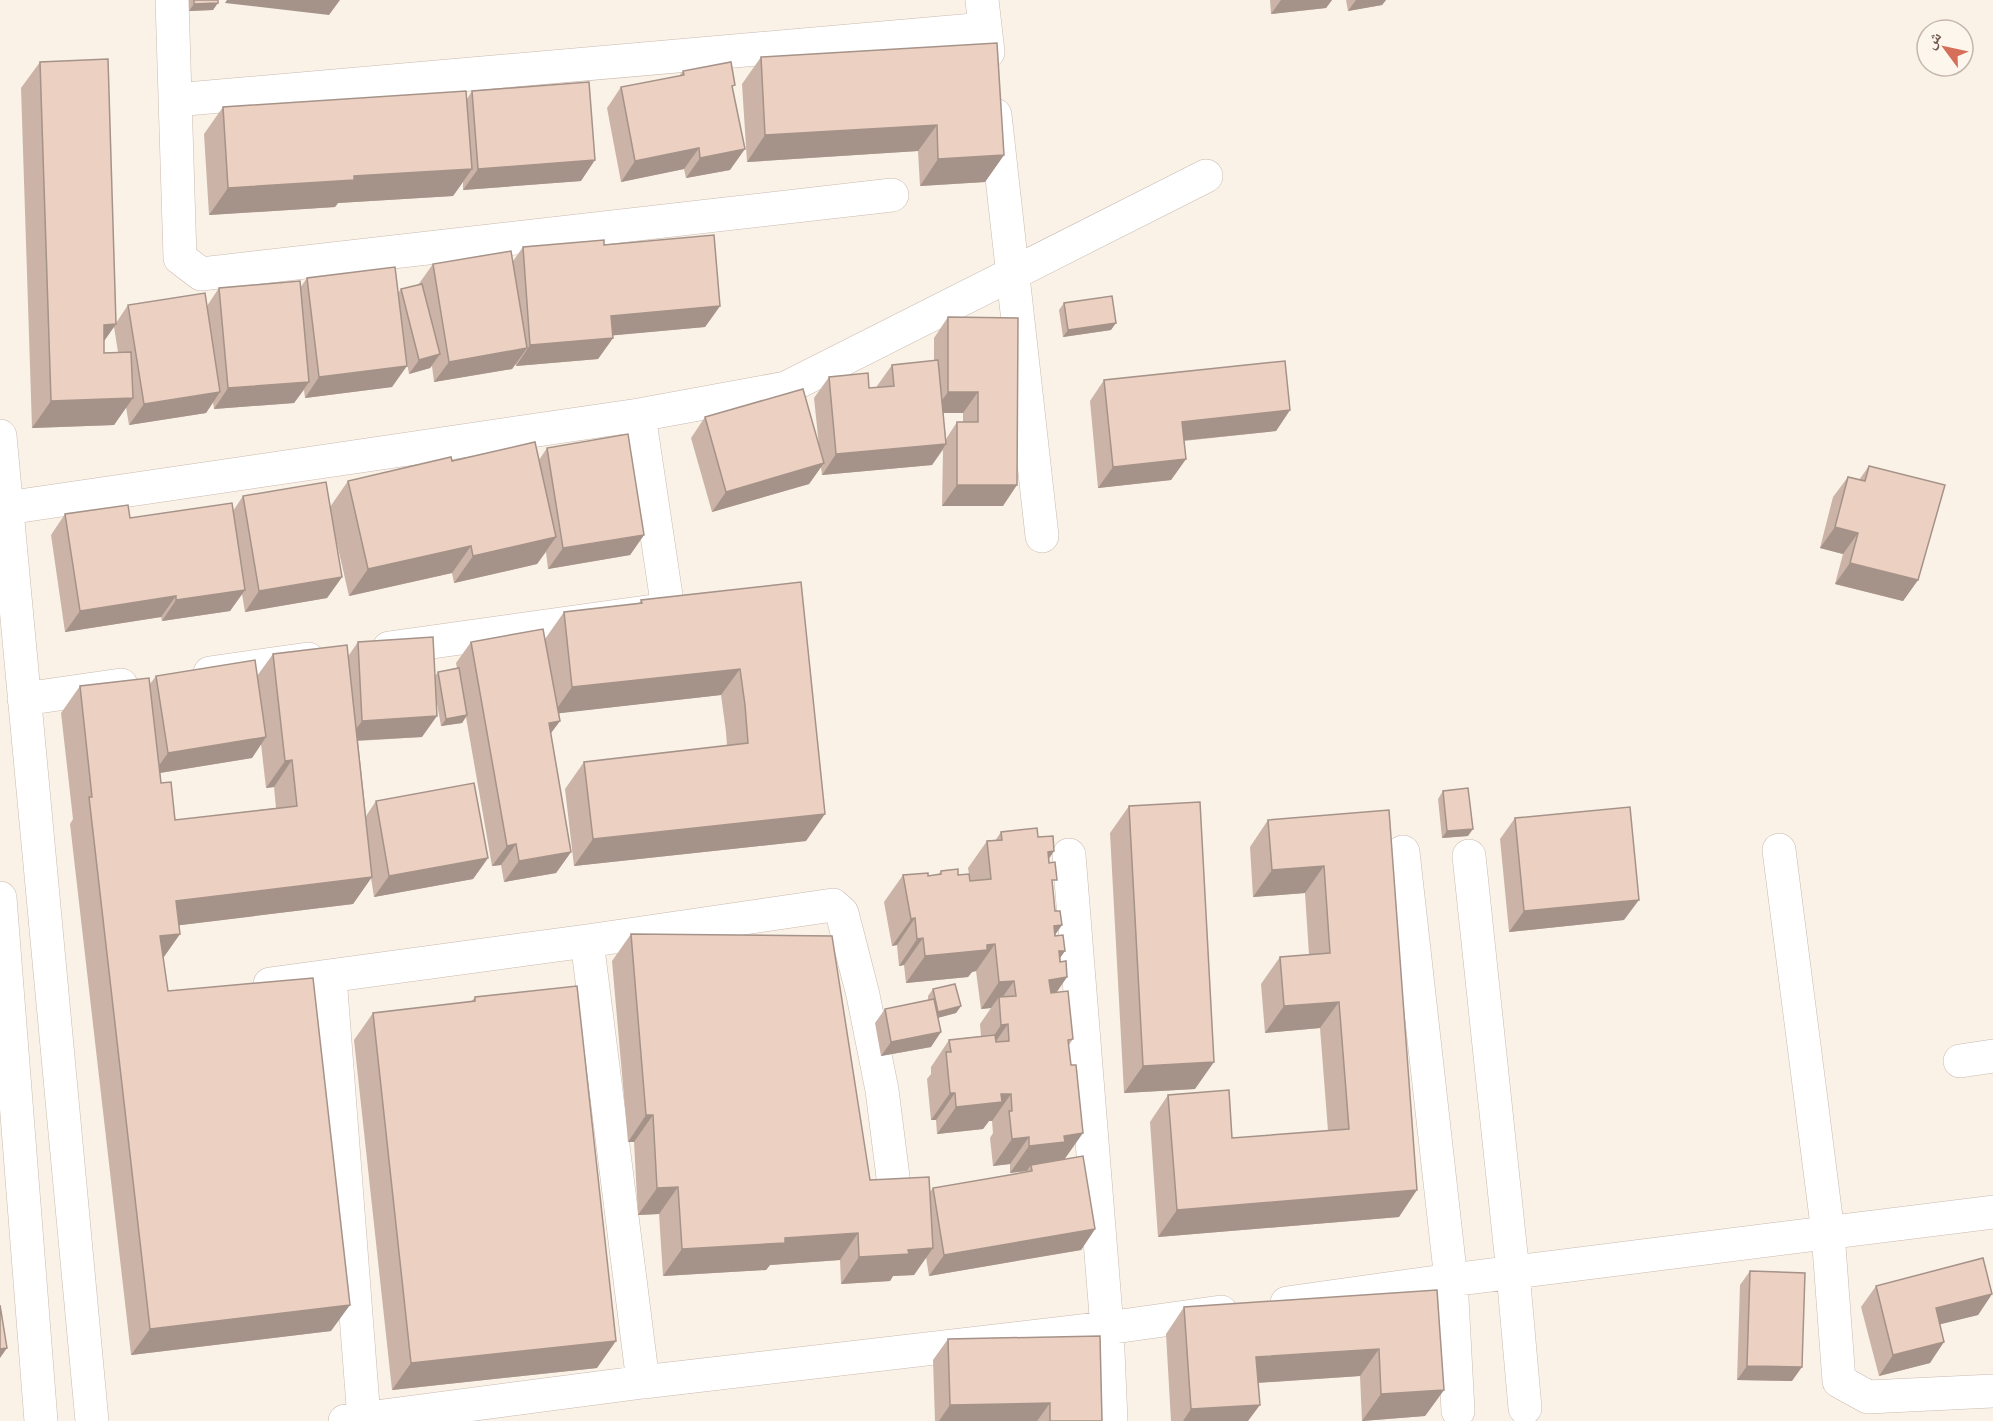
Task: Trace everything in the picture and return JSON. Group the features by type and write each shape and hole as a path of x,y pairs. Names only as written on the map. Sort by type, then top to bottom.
{"street":[{"path":"172,0 180,258 201,274 892,195"},
{"path":"176,100 983,15 1042,536"},
{"path":"3,508 639,415 786,388 1206,176"},
{"path":"24,699 668,609 639,415"},
{"path":"0,436 3,508 24,699 92,1421"},
{"path":"1779,850 1828,1233 1839,1381 1868,1397 1993,1391"},
{"path":"1403,852 1451,1280 1458,1411"},
{"path":"1069,855 1107,1328 1111,1421"},
{"path":"1469,856 1525,1408"},
{"path":"0,898 4,999 41,1421"},
{"path":"237,988 330,977 832,905 839,908 842,913 863,996 882,1090 895,1193"},
{"path":"587,941 643,1382"},
{"path":"330,977 354,1420 643,1382 1107,1328 1451,1280 1993,1212"},
{"path":"1960,1060 1993,1056"}],"building":[{"path":"194,0 218,0 218,3 194,4"},
{"path":"997,43 1004,155 938,159 937,125 765,135 761,57"},
{"path":"108,59 116,324 104,325 104,353 131,352 133,398 51,401 40,62"},
{"path":"731,62 735,85 732,86 745,149 700,158 699,148 635,161 621,87 684,75 683,71"},
{"path":"589,82 595,160 478,169 472,91"},
{"path":"466,91 472,169 354,176 354,180 228,188 223,107"},
{"path":"714,235 720,306 611,316 613,338 530,345 523,247 604,240 604,245"},
{"path":"511,251 527,348 449,362 433,264"},
{"path":"395,267 407,366 319,377 307,278"},
{"path":"300,281 309,382 228,388 219,288"},
{"path":"422,284 440,354 419,360 401,289"},
{"path":"205,293 220,392 144,404 128,305"},
{"path":"1112,296 1116,323 1068,330 1064,303"},
{"path":"948,317 1018,318 1017,485 957,485 957,422 978,422 978,392 948,392"},
{"path":"938,360 946,444 836,454 829,377 868,373 869,388 894,386 892,365"},
{"path":"1285,361 1290,410 1182,422 1186,459 1113,467 1104,380"},
{"path":"803,389 824,463 726,492 705,417"},
{"path":"628,434 644,535 563,548 547,448"},
{"path":"535,442 556,537 473,556 471,546 368,569 348,481 451,457 452,461"},
{"path":"1869,466 1945,485 1918,580 1850,563 1858,533 1835,527 1848,477 1865,481"},
{"path":"326,482 342,577 259,591 243,496"},
{"path":"232,503 245,590 176,600 176,596 80,611 65,514 128,505 130,518"},
{"path":"801,582 825,814 593,839 584,762 748,743 745,705 740,669 572,687 564,612 642,603 641,600"},
{"path":"543,629 560,721 549,723 571,852 519,861 516,844 507,846 471,642"},
{"path":"433,637 437,716 362,721 358,642"},
{"path":"347,645 372,877 176,901 180,934 160,936 168,991 313,978 350,1305 150,1329 89,797 92,797 80,686 149,678 161,783 171,782 175,820 297,806 292,760 285,761 273,654"},
{"path":"255,660 266,737 168,753 156,676"},
{"path":"459,668 467,715 446,719 438,672"},
{"path":"474,783 488,858 389,876 376,801"},
{"path":"1468,788 1473,829 1447,831 1443,791"},
{"path":"1200,802 1214,1062 1143,1066 1129,806"},
{"path":"1630,807 1639,900 1524,911 1515,818"},
{"path":"1389,810 1417,1190 1177,1210 1168,1095 1229,1090 1232,1138 1349,1129 1339,1002 1284,1006 1280,957 1330,953 1324,866 1272,870 1268,820"},
{"path":"1037,828 1038,837 1053,836 1054,851 1048,852 1049,863 1055,862 1057,880 1052,880 1055,911 1060,911 1062,925 1054,926 1055,936 1063,935 1065,951 1059,951 1060,962 1066,961 1067,977 1049,980 1051,993 1068,991 1073,1039 1068,1040 1071,1065 1076,1065 1083,1133 1064,1136 1065,1142 1029,1146 1029,1137 1012,1139 1009,1111 1012,1111 1011,1094 1001,1094 1002,1102 956,1107 955,1093 950,1093 946,1052 951,1052 949,1040 995,1035 996,1042 1009,1041 1008,1024 1001,1025 999,997 1016,996 1014,981 999,982 995,944 987,945 987,950 925,956 923,938 917,939 915,918 911,919 903,875 928,873 928,876 941,874 941,871 958,869 958,875 969,874 970,881 991,879 987,841 1002,840 1001,832"},
{"path":"631,934 832,936 870,1180 929,1177 933,1248 908,1250 909,1254 859,1257 858,1233 785,1238 785,1243 682,1249 678,1187 657,1188 653,1115 646,1115"},
{"path":"955,984 961,1006 938,1012 933,989"},
{"path":"577,986 616,1341 411,1363 373,1013 475,1001 475,997"},
{"path":"934,999 941,1032 891,1042 885,1009"},
{"path":"1083,1156 1095,1229 944,1255 933,1188 1032,1171 1031,1165"},
{"path":"1983,1258 1992,1294 1936,1308 1944,1342 1893,1355 1876,1286"},
{"path":"1750,1271 1805,1273 1802,1367 1747,1366"},
{"path":"1437,1290 1444,1390 1381,1394 1379,1349 1256,1357 1260,1405 1191,1409 1184,1307"},
{"path":"0,1305 7,1348 0,1349"},
{"path":"1100,1336 1102,1421 1050,1421 1050,1403 950,1405 948,1339"}]}
